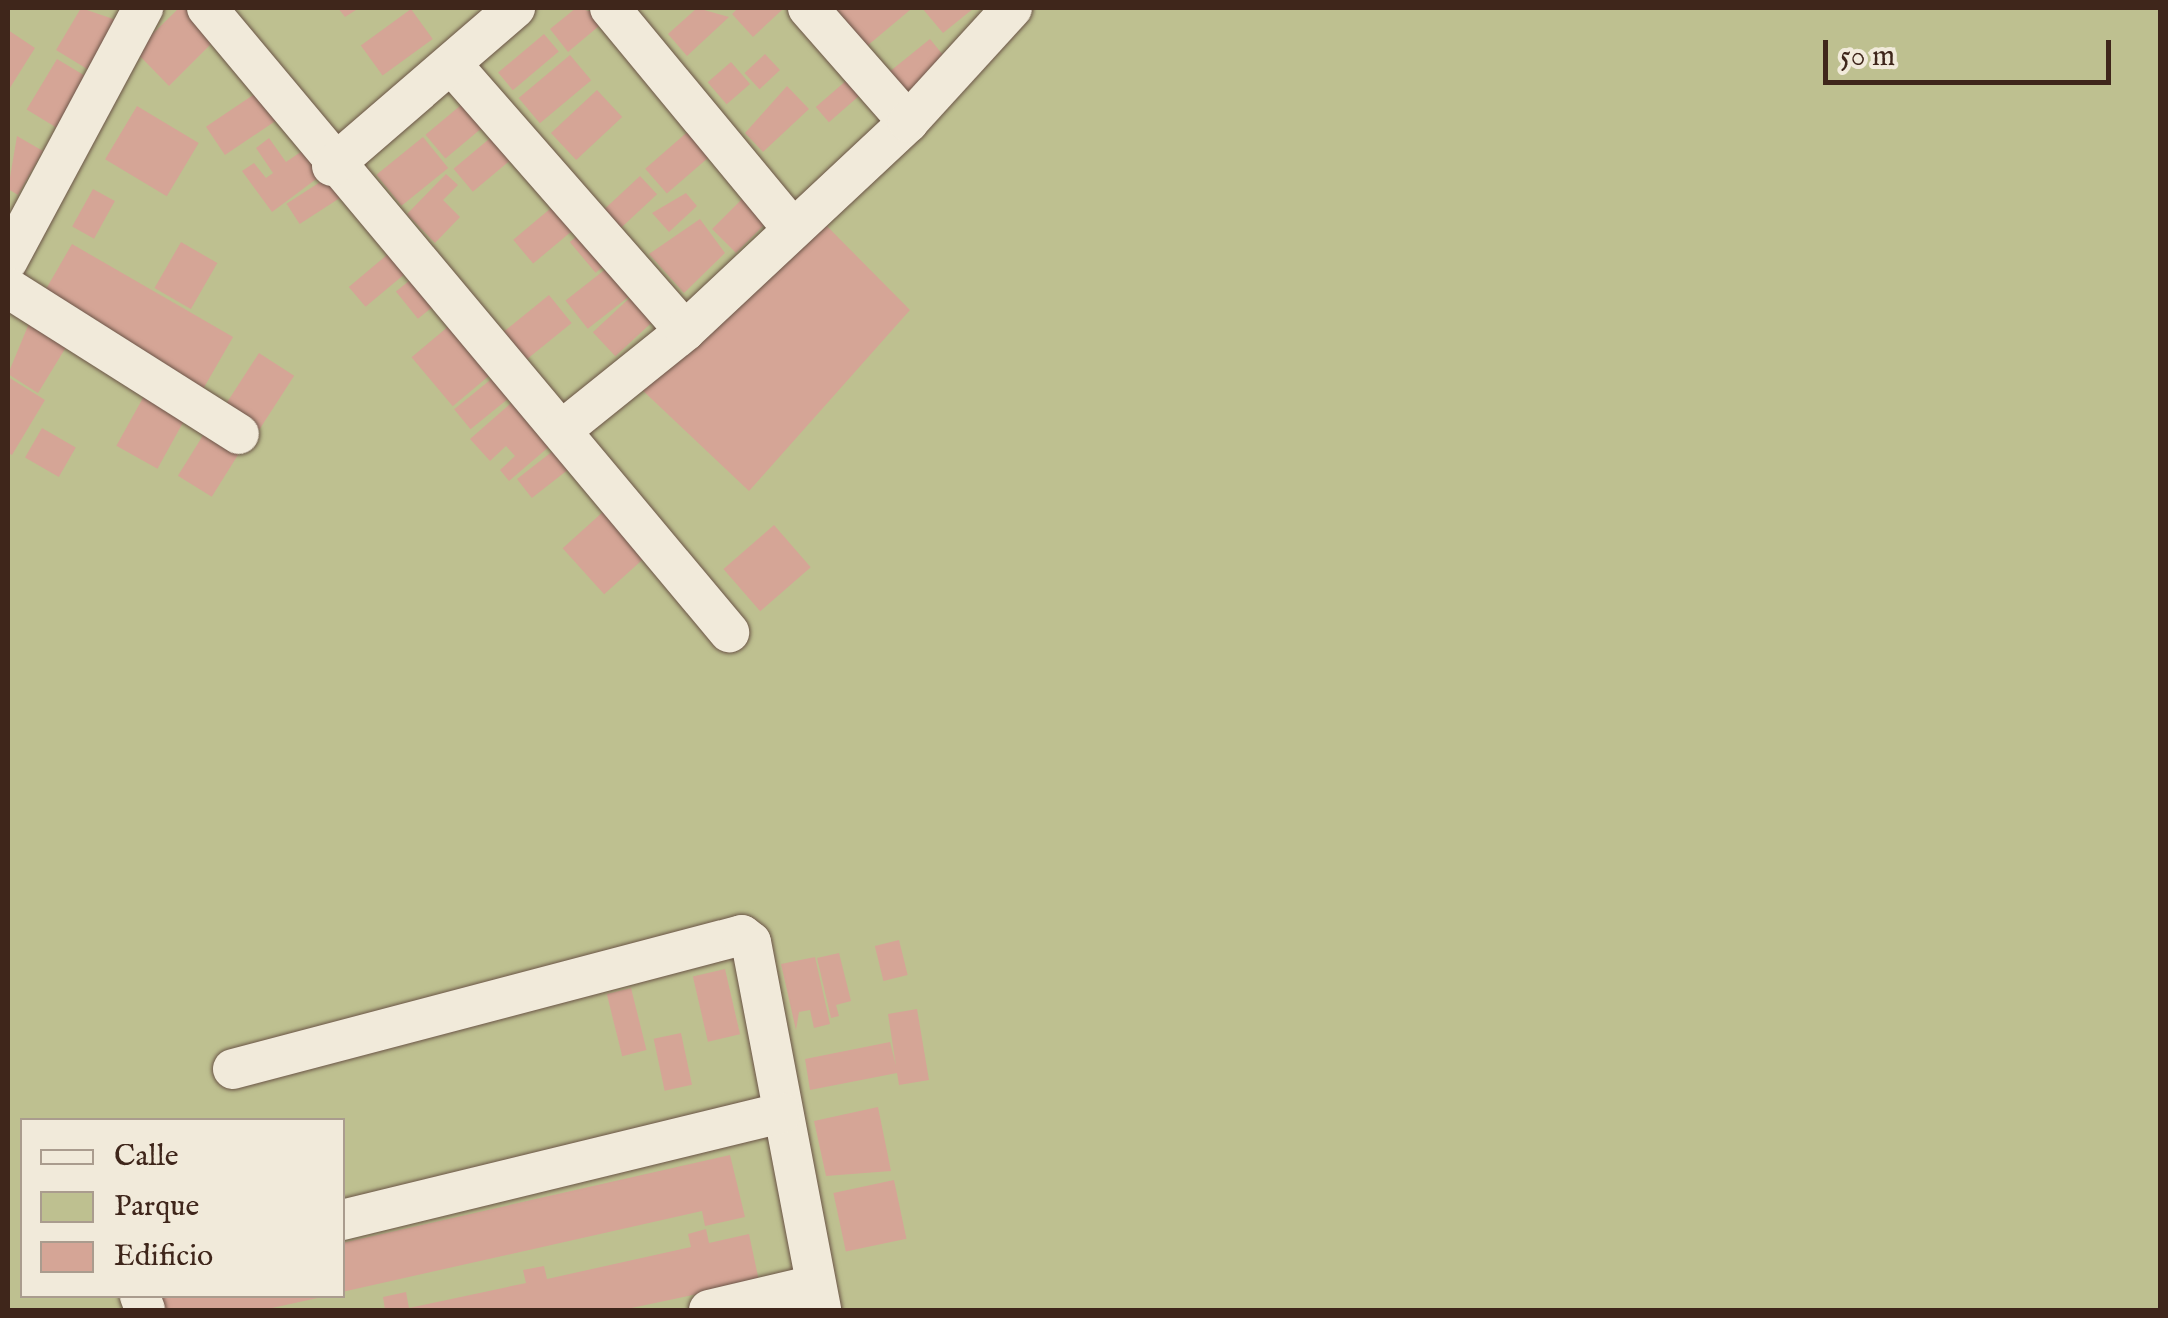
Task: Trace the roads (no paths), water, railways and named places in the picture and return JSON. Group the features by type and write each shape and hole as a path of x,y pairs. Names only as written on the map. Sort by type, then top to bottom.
{"street":[{"path":"207,8 332,166 562,430 730,632"},
{"path":"332,166 453,66 514,8"},
{"path":"610,8 791,226"},
{"path":"808,8 908,122"},
{"path":"562,430 686,331 791,226 908,122 1010,8"},
{"path":"8,260 136,10"},
{"path":"453,66 686,331"},
{"path":"8,288 239,434"},
{"path":"232,1069 742,935 751,942 818,1298 710,1310"},
{"path":"345,1219 781,1113"}]}
